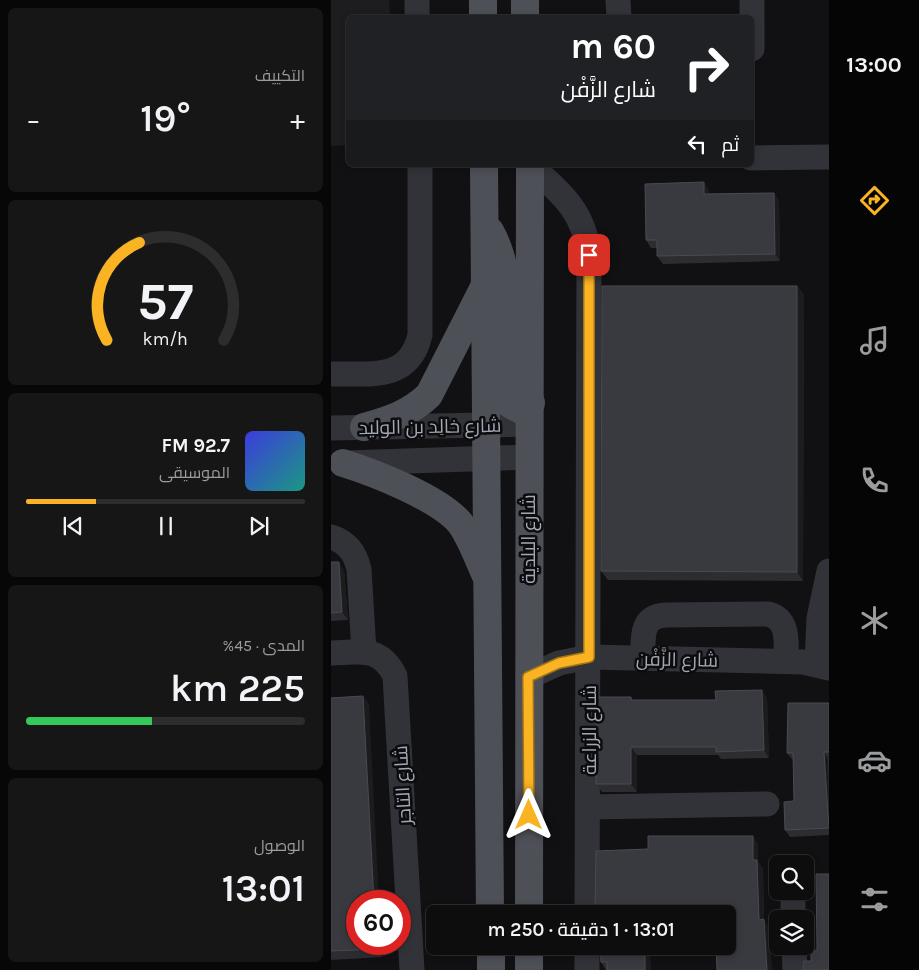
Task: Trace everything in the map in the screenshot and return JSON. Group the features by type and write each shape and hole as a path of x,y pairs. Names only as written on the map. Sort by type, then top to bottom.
{"main road":[{"path":"483,0 483,15"},
{"path":"525,0 525,15"},
{"name":"شارع البلدية","path":"484,167 491,905"},
{"name":"شارع البلدية","path":"529,905 530,167"},
{"path":"484,222 500,252 506,277 509,399 516,409 527,408 530,414"},
{"path":"364,427 397,417 416,407 429,396 485,285"},
{"path":"337,463 384,477 453,516 467,536 489,583"},
{"path":"529,955 529,970"}],"street":[{"path":"417,0 417,15"},
{"path":"619,0 619,15"},
{"path":"752,0 752,15"},
{"path":"754,158 829,157"},
{"path":"331,374 381,373 396,370 408,362 417,350 420,335 420,167"},
{"name":"شارع الزراعة","path":"532,167 568,201 576,212 587,239 589,255 587,905"},
{"name":"شارع خالِد بن الوليد","path":"331,428 487,426 530,414"},
{"name":"شارع خالِد بن الوليد","path":"337,463 529,457"},
{"path":"331,537 340,540 350,548 358,563 364,652"},
{"path":"823,666 819,618 829,571"},
{"path":"643,659 644,626 652,618 666,615 768,614 778,618 785,628 786,661"},
{"name":"شارع التاجر","path":"331,654 364,652 377,655 388,663 395,676 412,970"},
{"name":"شارع الزَّفْن","path":"528,677 559,663 589,657 786,661 823,666"},
{"path":"588,808 767,804"},
{"path":"587,955 587,970"},
{"path":"794,955 795,970"}],"shaded area":[{"path":"331,0 389,0 390,15 346,15 346,145 331,146"}],"building":[{"path":"704,182 704,194 774,193 775,254 657,256 657,240 646,240 645,184"},
{"path":"602,286 797,286 797,572 601,571"},
{"path":"331,562 339,562 342,612 331,613"},
{"path":"762,690 764,750 716,752 716,747 631,747 631,784 596,784 597,697 631,697 631,700 716,700 715,691"},
{"path":"363,696 373,890 346,890 346,950 331,951 331,698"},
{"path":"788,703 829,703 829,752 824,752 829,828 785,830 784,802 794,801 793,753 787,753"},
{"path":"648,836 753,836 753,860 757,860 759,920 764,919 767,970 717,970 716,955 736,955 736,905 595,905 596,851 648,849"},
{"path":"816,874 829,874 829,970 803,970 804,961 811,961 811,955 814,955 814,950 817,950"},
{"path":"601,955 645,955 645,970 607,970 607,962 601,962"}],"route":[{"path":"529,815 528,677 559,663 589,657 589,255"}]}
